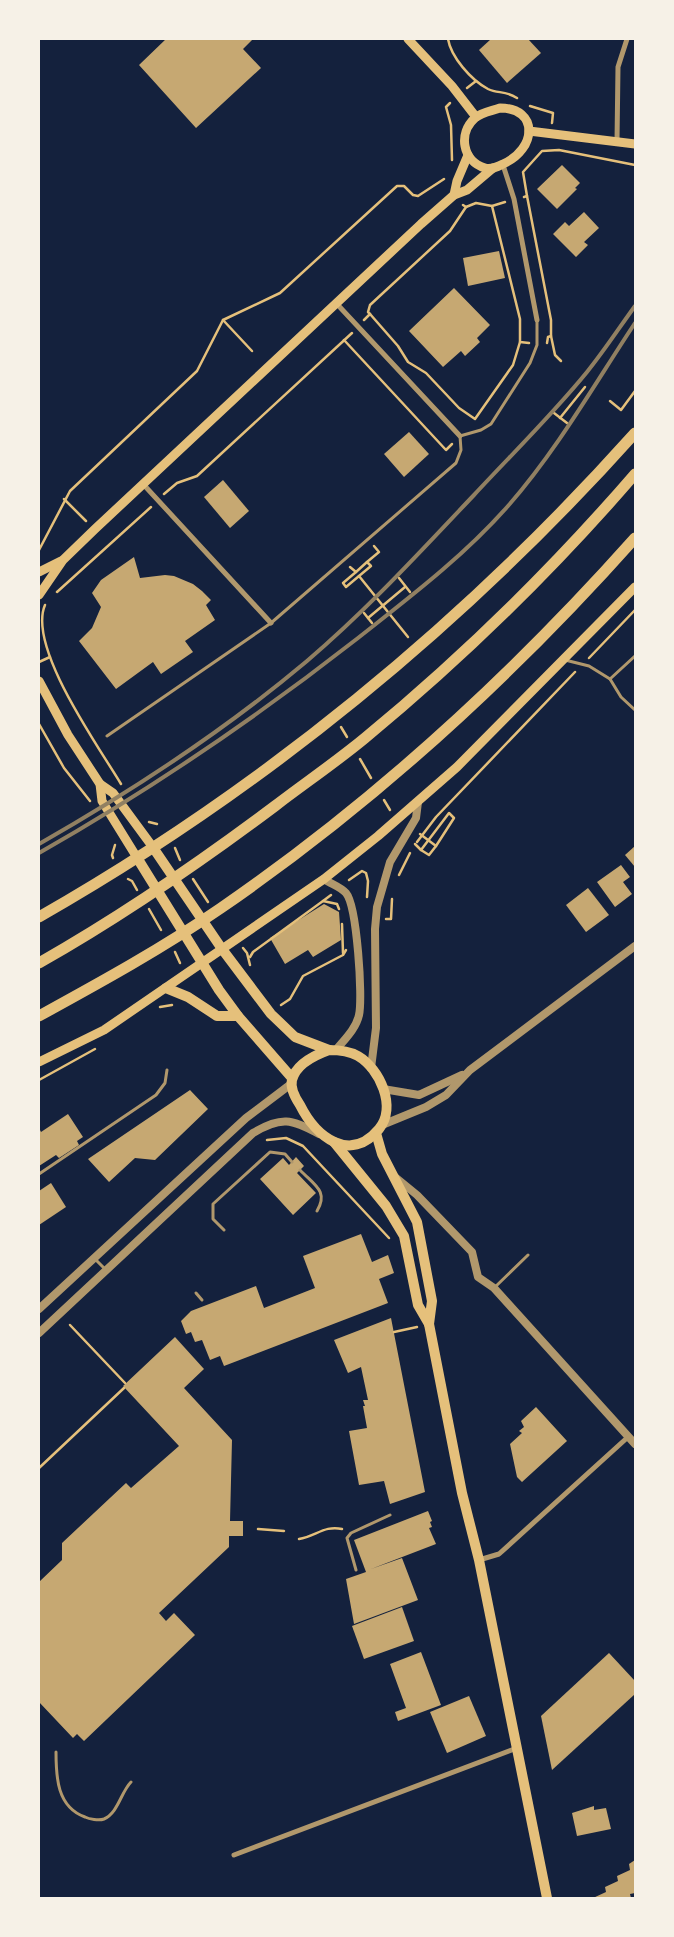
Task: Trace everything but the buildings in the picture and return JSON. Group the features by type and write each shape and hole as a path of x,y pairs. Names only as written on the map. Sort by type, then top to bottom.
{"highway":[{"path":"39,917 152,846 278,760 366,692 451,620 540,536 635,433"},
{"path":"39,963 136,906 195,866 339,758 417,694 554,563 635,474"},
{"path":"39,1016 161,947 221,908 311,843 428,747 557,622 635,538"}],"main road":[{"path":"408,39 452,86 476,117"},
{"path":"39,595 63,560 454,195 467,190 493,168 515,158 523,151 528,142 529,131 523,119 510,109 500,108 476,117 467,128 464,138 468,155 482,167 493,168"},
{"path":"529,131 635,144"},
{"path":"454,195 457,180 468,155"},
{"path":"39,572 63,560"},
{"path":"39,1062 104,1030 324,879 418,802 457,767 565,660 635,587"},
{"path":"39,681 68,735 100,784 113,793 152,846 235,968 271,1014 290,1033 332,1050 357,1056 371,1068 383,1089 387,1106 386,1116 379,1129 361,1144 342,1145 322,1136 302,1110 292,1081 238,1016 212,980 203,962 102,801 100,784"},
{"path":"166,988 188,997 218,1016 238,1016"},
{"path":"292,1081 306,1062 315,1055 332,1050"},
{"path":"379,1129 391,1174 417,1222 432,1301 430,1324 462,1493 479,1560 547,1898"},
{"path":"334,1142 386,1206 404,1236 418,1305 430,1324"}],"street":[{"path":"617,141 618,67 627,39"},
{"path":"502,164 514,199 537,320"},
{"path":"336,304 460,436"},
{"path":"143,484 271,623"},
{"path":"371,1068 376,1028 376,918 381,889 390,862 416,818 418,802"},
{"path":"324,879 342,889 352,904 360,992 359,1017 348,1036 332,1050"},
{"path":"379,1129 446,1095 470,1070 635,946"},
{"path":"383,1089 419,1095 470,1070"},
{"path":"39,1309 246,1118 292,1081"},
{"path":"39,1333 253,1133 272,1123 291,1121 322,1136"},
{"path":"391,1174 417,1195 472,1252 478,1277 494,1288 635,1444"},
{"path":"479,1560 498,1554 628,1437"},
{"path":"234,1855 516,1748"}],"lane":[{"path":"107,736 271,623 456,463 461,450 460,436 481,430 491,424 528,367 538,344 537,320"},
{"path":"610,679 635,656"},
{"path":"565,660 582,664 610,679 621,697 635,710"},
{"path":"39,1174 156,1095 165,1083 168,1070"},
{"path":"224,1230 213,1219 213,1204 270,1152 284,1154 292,1162"},
{"path":"300,1170 322,1194 323,1201 316,1211"},
{"path":"494,1288 528,1256"},
{"path":"94,1258 105,1270"},
{"path":"196,1293 202,1300"},
{"path":"356,1570 347,1538 351,1534 390,1515"},
{"path":"56,1752 56,1780 66,1804 76,1814 89,1819 103,1819 113,1810 123,1790 131,1782"}],"path":[{"path":"448,39 450,50 476,81 490,90 508,92 528,106 554,113 551,133"},
{"path":"446,107 450,125 451,168"},
{"path":"527,196 523,172 542,151 559,150 635,165"},
{"path":"39,550 70,490 197,371 223,320 271,300 396,186 404,186 413,196 418,196 442,182 447,175"},
{"path":"454,195 466,207 454,226 370,305 368,312 398,346 408,362 426,373 459,408 475,419"},
{"path":"344,340 446,450 475,419 513,365 520,342 520,319 492,206"},
{"path":"55,594 177,483 197,476 370,314"},
{"path":"223,320 252,351"},
{"path":"520,342 547,346 548,337 551,336 555,355 561,361"},
{"path":"560,418 585,387"},
{"path":"610,401 621,410 635,390"},
{"path":"554,413 567,423"},
{"path":"367,562 371,566 346,587 343,583 367,562 379,552"},
{"path":"344,560 356,572"},
{"path":"359,576 409,636"},
{"path":"398,578 410,592"},
{"path":"368,618 405,587"},
{"path":"49,600 42,616 41,624 58,678 123,786"},
{"path":"399,876 415,844 436,817 635,610"},
{"path":"364,613 372,623"},
{"path":"39,662 50,656"},
{"path":"421,850 448,813 454,818 436,846"},
{"path":"415,844 429,855"},
{"path":"376,918 391,919 394,891"},
{"path":"235,968 249,958 253,952 324,901 336,904 341,914"},
{"path":"277,1000 282,1007 290,999 303,976 343,955 342,922"},
{"path":"249,958 251,967"},
{"path":"152,1011 171,1005 182,1007 188,997"},
{"path":"39,1080 99,1046"},
{"path":"266,1140 286,1138 303,1146 389,1238"},
{"path":"70,1325 126,1383"},
{"path":"394,1332 414,1327"},
{"path":"39,1468 124,1388"},
{"path":"299,1539 311,1537 331,1527 342,1529"},
{"path":"258,1529 284,1531"}],"railway":[{"path":"39,844 109,803 177,759 244,711 329,642 393,580 546,419 593,364 635,306"},
{"path":"39,853 162,778 242,724 358,638 455,559 491,524 526,485 574,417 635,323"}]}
